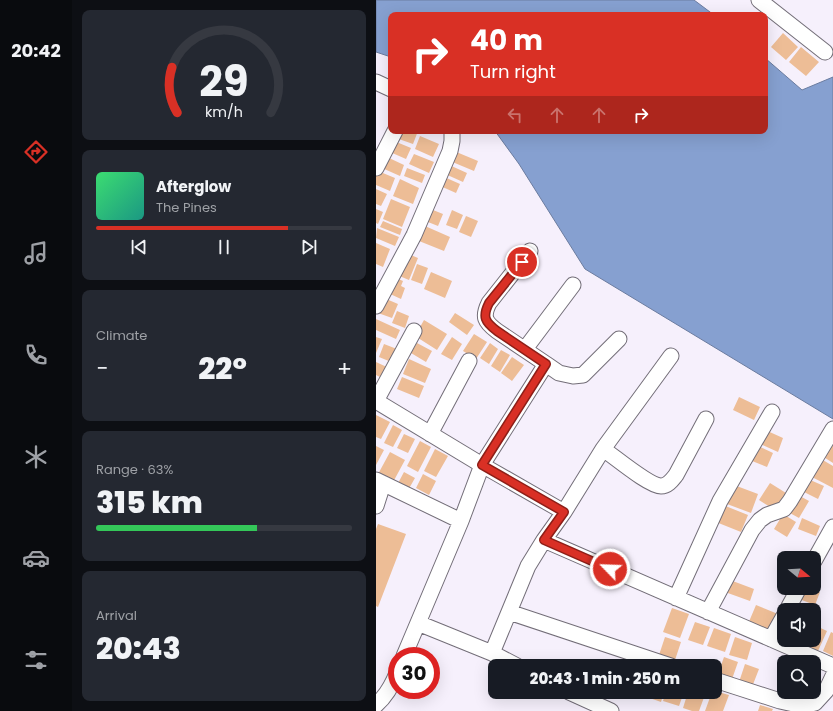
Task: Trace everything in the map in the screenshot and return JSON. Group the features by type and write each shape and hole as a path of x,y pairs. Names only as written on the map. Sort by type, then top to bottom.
{"street":[{"path":"760,0 825,52"},
{"path":"376,82 388,88"},
{"path":"376,168 393,134"},
{"path":"376,306 420,221 450,151 452,134"},
{"path":"530,251 489,303 485,311 485,318 489,326 526,349 559,373 573,376 583,375 619,339"},
{"path":"526,349 573,285"},
{"path":"414,331 376,401 482,465 564,512"},
{"path":"492,653 528,566 604,449 671,356"},
{"path":"430,434 469,361"},
{"path":"408,647 461,521 482,465 546,364"},
{"path":"676,598 720,501 772,412"},
{"path":"604,449 645,479 662,486 670,483 676,475 706,420"},
{"path":"708,612 752,530 760,520 767,515 784,509 790,502 833,429"},
{"path":"376,506 380,482 461,521"},
{"path":"820,551 833,527"},
{"path":"544,540 833,666"},
{"path":"509,612 650,659"},
{"path":"418,623 504,659"},
{"path":"771,639 777,628"},
{"path":"722,682 780,701 804,706 816,703 826,691 833,676"},
{"path":"376,706 384,698 388,690"},
{"path":"584,699 611,711"}],"water":[{"path":"376,0 694,0 710,12 388,12 388,56 376,52"},
{"path":"768,61 802,90 833,77 833,419 585,269 519,164 497,134 768,134"}],"building":[{"path":"783,33 798,47 786,60 771,47"},
{"path":"801,47 819,62 806,76 789,62"},
{"path":"398,134 417,134 413,144 396,138"},
{"path":"420,136 439,144 433,157 415,149"},
{"path":"394,141 411,148 406,159 390,152"},
{"path":"454,151 478,161 474,171 450,161"},
{"path":"414,154 434,162 429,173 409,164"},
{"path":"387,157 404,165 400,176 382,168"},
{"path":"447,164 467,173 463,182 443,173"},
{"path":"407,168 425,175 422,183 404,176"},
{"path":"378,171 395,178 390,191 376,185 376,176"},
{"path":"442,176 460,184 456,193 438,185"},
{"path":"400,179 419,188 413,204 393,196"},
{"path":"376,189 387,194 381,206 376,204"},
{"path":"391,199 410,207 402,227 383,219"},
{"path":"428,208 443,214 438,226 423,220"},
{"path":"376,209 383,212 378,224 376,223"},
{"path":"452,210 463,215 457,229 446,225"},
{"path":"466,216 478,221 471,237 459,232"},
{"path":"383,221 402,229 400,235 380,227"},
{"path":"425,226 450,237 444,251 419,241"},
{"path":"377,228 399,237 395,246 376,238"},
{"path":"376,243 390,249 383,267 376,264"},
{"path":"406,253 418,258 409,280 397,275"},
{"path":"417,264 428,268 422,284 411,280"},
{"path":"431,272 452,281 445,298 424,289"},
{"path":"394,277 403,281 401,286 405,288 401,299 388,293"},
{"path":"384,298 398,304 392,318 378,313"},
{"path":"397,311 409,316 405,328 392,323"},
{"path":"455,313 474,325 467,335 449,322"},
{"path":"376,319 400,330 396,339 376,330"},
{"path":"424,320 447,334 437,350 415,336"},
{"path":"474,334 487,342 476,359 463,351"},
{"path":"376,337 382,339 376,353"},
{"path":"452,337 462,344 452,360 441,354"},
{"path":"417,343 432,351 426,362 411,353"},
{"path":"490,343 498,349 489,364 480,358"},
{"path":"384,344 402,351 396,364 379,357"},
{"path":"501,350 510,355 500,372 491,366"},
{"path":"512,357 524,365 512,381 501,373"},
{"path":"409,359 431,369 425,383 403,374"},
{"path":"376,362 391,369 386,380 376,375"},
{"path":"402,377 424,386 419,398 397,389"},
{"path":"739,397 760,407 754,420 733,410"},
{"path":"376,415 390,422 381,439 376,437"},
{"path":"393,425 402,430 393,447 384,443"},
{"path":"763,429 783,438 778,452 758,443"},
{"path":"404,434 415,439 408,453 397,448"},
{"path":"420,441 431,447 418,472 407,466"},
{"path":"830,443 833,445 833,463 822,456"},
{"path":"754,444 773,453 767,467 747,459"},
{"path":"376,446 384,450 376,465"},
{"path":"435,449 448,456 436,477 424,471"},
{"path":"390,452 405,460 392,484 377,476"},
{"path":"821,459 833,466 833,488 812,477"},
{"path":"404,472 415,478 407,492 396,487"},
{"path":"423,474 436,481 429,495 416,488"},
{"path":"808,479 824,486 818,499 802,491"},
{"path":"770,483 786,493 775,510 759,500"},
{"path":"734,485 758,494 751,513 727,504"},
{"path":"798,495 809,501 799,518 788,512"},
{"path":"723,505 748,515 741,532 716,522"},
{"path":"783,514 796,522 787,537 774,529"},
{"path":"802,518 820,526 816,536 798,529"},
{"path":"378,524 406,534 378,607 376,606 376,529"},
{"path":"730,580 754,589 750,601 725,592"},
{"path":"800,595 819,595 816,603 810,603 799,599"},
{"path":"756,605 777,614 770,633 748,624"},
{"path":"672,608 689,614 680,638 663,632"},
{"path":"695,622 710,627 703,645 688,640"},
{"path":"714,628 731,634 725,652 707,646"},
{"path":"821,628 827,631 821,644"},
{"path":"831,632 833,633 833,656 823,651"},
{"path":"665,637 681,642 675,659 658,658"},
{"path":"735,637 752,643 747,660 729,655"},
{"path":"809,647 820,647 818,651"},
{"path":"724,657 738,662 731,682 722,679 722,663"},
{"path":"745,664 759,669 752,687 739,682"},
{"path":"722,693 729,695 723,711 705,711 709,699 722,699"},
{"path":"652,699 662,699 661,702"},
{"path":"664,699 682,699 679,706 663,701"},
{"path":"686,699 703,699 699,711 692,711 683,708"},
{"path":"760,705 773,709 772,711 758,711"}],"route":[{"path":"522,262 489,303 485,311 485,318 489,326 526,349 546,364 482,465 564,512 544,540 610,569"}]}
